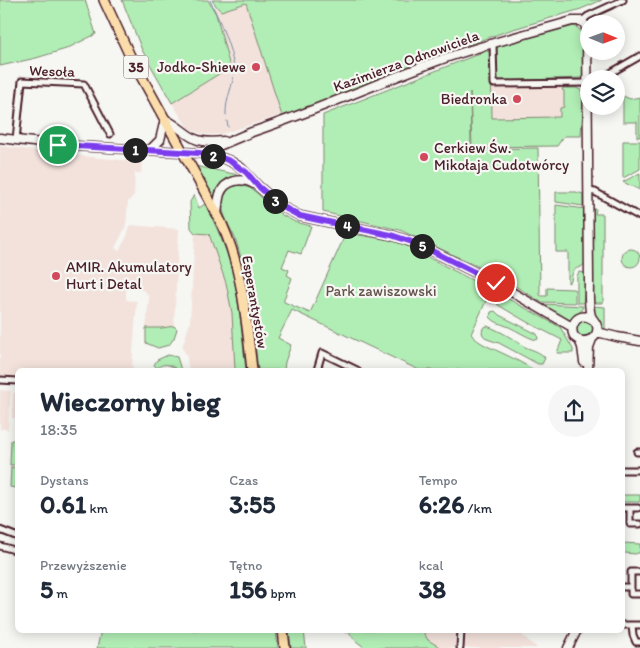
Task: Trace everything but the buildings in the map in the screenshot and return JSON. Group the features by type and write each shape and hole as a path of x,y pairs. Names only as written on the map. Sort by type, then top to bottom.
{"main road":[{"name":"Esperantystów","path":"104,0 130,56 217,214 228,239 238,269 252,368"},
{"path":"283,633 285,648"}],"street":[{"name":"Kazimierza Odnowiciela","path":"590,15 623,0"},
{"name":"Kazimierza Odnowiciela","path":"199,153 308,113 438,61 572,21 580,21"},
{"path":"493,44 494,84 580,83"},
{"path":"616,70 640,56"},
{"name":"Wesoła","path":"16,140 22,81 84,84 110,134"},
{"path":"587,368 589,347 597,332 597,325 590,312 588,280 588,115"},
{"path":"150,150 160,140 165,119 190,138 198,141 230,141"},
{"path":"0,138 58,145 199,153 216,156 230,161 246,172 258,186 281,206 300,216 391,235 418,244 496,283 572,327"},
{"path":"230,141 226,149 230,161"},
{"path":"217,214 219,197 225,186 236,180 244,180 258,186"},
{"path":"588,191 595,192 640,217"},
{"path":"580,317 584,308 588,280"},
{"path":"587,368 582,347 573,333 572,327 575,320 580,317 588,317 593,320"},
{"path":"597,332 640,340"},
{"path":"579,340 586,341 592,339"},
{"path":"318,368 322,353 353,368"},
{"path":"0,380 15,381"},
{"path":"625,470 640,470"},
{"path":"625,508 638,508"},
{"path":"630,508 630,524 640,524"},
{"path":"0,530 15,536"},
{"path":"0,546 15,550"},
{"path":"640,572 631,572 631,594 640,594"},
{"path":"625,587 631,587"},
{"path":"625,625 640,625"},
{"path":"632,625 633,638 636,642 640,642"},
{"path":"460,648 461,633"},
{"path":"568,648 575,633"}],"shaded area":[{"path":"246,3 282,115 222,134 212,135 194,131 188,128 172,103 230,67 214,10 217,7 221,11"},
{"path":"562,79 564,108 560,117 492,118 491,81"},
{"path":"0,146 142,162 141,173 135,173 134,195 128,202 126,226 115,248 119,251 127,236 130,225 179,229 174,326 146,328 149,297 145,291 136,288 126,288 126,300 137,301 133,368 15,368 15,377 0,376"},
{"path":"195,233 209,234 226,283 232,313 235,368 189,368 186,354 182,348 190,322"},
{"path":"0,390 11,391 8,429 0,429"},
{"path":"13,393 15,393 15,418 12,418"},
{"path":"424,633 521,633 537,648 441,648 428,640"}],"green space":[{"path":"0,0 85,0 96,34 66,49 0,66"},
{"path":"122,0 208,0 216,14 230,67 172,103 142,50"},
{"path":"212,0 602,0 581,9 510,30 439,55 282,116 246,3 221,11"},
{"path":"574,26 580,31 580,60 583,60 583,70 580,70 580,78 501,81 497,78 496,46"},
{"path":"486,51 489,51 491,57 492,118 560,117 560,108 564,107 563,88 580,90 580,115 582,115 581,136 564,136 557,146 472,147 470,92 471,149 538,148 540,295 547,296 547,288 573,289 575,290 575,303 541,302 512,284 514,279 499,271 496,275 400,230 323,212 323,115"},
{"path":"625,97 630,99 640,97 640,137 637,137 637,122 623,122"},
{"path":"623,141 640,141 640,169 623,178"},
{"path":"195,166 241,177 235,178 215,204"},
{"path":"640,173 640,190 623,182"},
{"name":"Park zawiszowski","path":"240,185 250,188 282,215 295,222 311,226 301,254 289,250 282,267 289,270 287,275 292,278 284,302 310,313 346,233 397,241 491,290 471,334 481,343 530,368 415,368 292,310 278,338 291,345 284,368 258,368 246,280 235,238 226,220 222,206 225,192"},
{"path":"556,192 583,194 583,206 556,202"},
{"path":"194,195 199,208 205,204 231,264 246,368 235,368 232,313 226,283 209,234 195,233 191,228 190,202"},
{"path":"556,205 585,209 586,262 573,272 571,281 568,283 568,252 556,252"},
{"path":"593,209 596,209 595,214 603,214 603,303 592,303"},
{"path":"631,249 637,252 640,258 637,264 631,267 625,264 622,258 625,252"},
{"path":"579,272 584,273 586,277 583,303 577,303 577,276"},
{"path":"500,293 560,327 573,349 573,353 557,353 562,340 498,305 497,300"},
{"path":"540,305 583,306 570,322"},
{"path":"592,306 605,307 605,330 594,315"},
{"path":"495,311 499,315 537,334 538,339 532,339 494,321 490,317 491,312"},
{"path":"585,320 591,323 594,329 591,335 585,338 579,335 576,329 579,323"},
{"path":"174,326 177,329 169,345 158,348 146,343 146,328"},
{"path":"487,326 541,354 545,358 542,364 538,364 499,343 487,339 482,332 483,328"},
{"path":"168,355 177,357 180,368 162,365 157,368 154,365 157,360"},
{"path":"11,440 15,440 15,465 10,465"},
{"path":"11,467 15,468 15,488 10,487"},
{"path":"625,495 640,495 640,502 625,502"},
{"path":"625,543 640,544 640,553 625,553"},
{"path":"100,633 276,633 278,648 97,648"},
{"path":"289,633 304,633 306,648 291,648"},
{"path":"350,633 424,633 428,640 441,648 365,648"}],"waterway":[{"path":"210,0 225,34 233,62 234,76 226,115"},
{"path":"227,121 228,127"}],"place":[{"name":"Jodko-Shiewe","path":"256,67"},
{"name":"Biedronka","path":"517,99"},
{"name":"Cerkiew Św. Mikołaja Cudotwórcy","path":"424,157"},
{"name":"AMIR. Akumulatory Hurt i Detal","path":"56,276"}],"route":[{"path":"58,145 199,153 216,156 230,161 246,172 258,186 281,206 300,216 391,235 418,244 496,283"}]}
